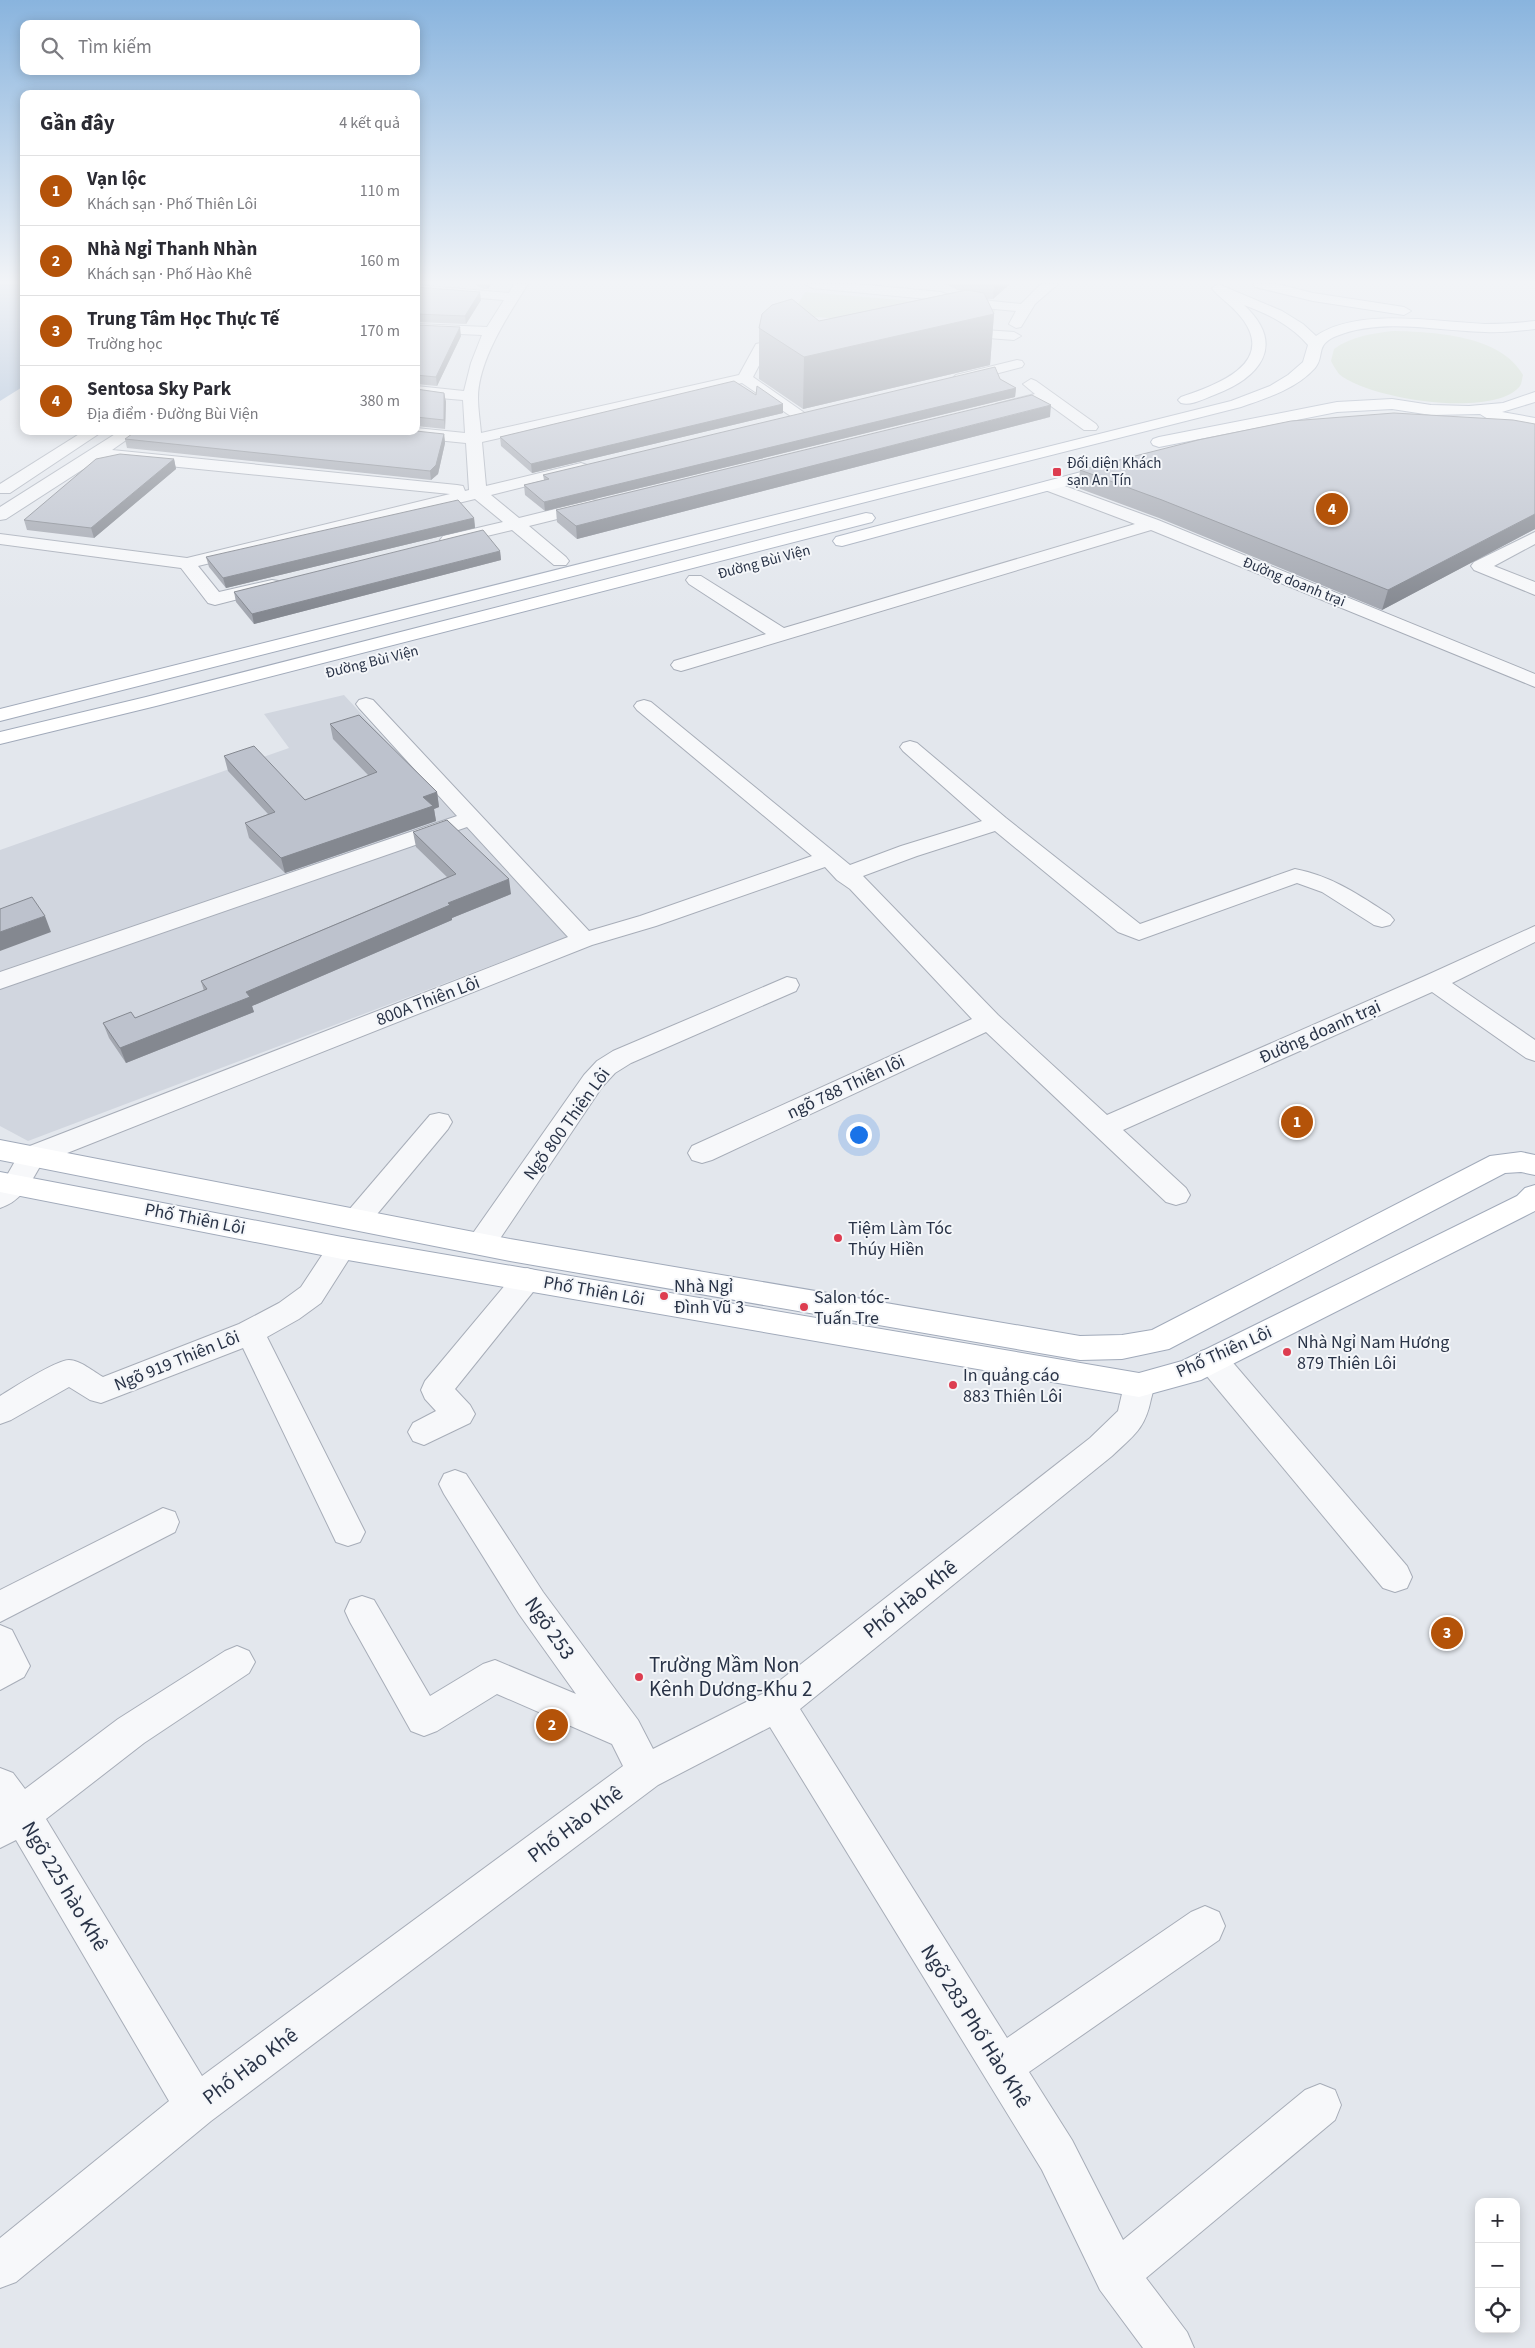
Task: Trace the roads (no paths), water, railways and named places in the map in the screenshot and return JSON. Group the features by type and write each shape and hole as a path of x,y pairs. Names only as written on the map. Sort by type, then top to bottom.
{"main road":[{"name":"Đường Bùi Viện","path":"0,715 1164,408 1206,394"},
{"name":"Đường Bùi Viện","path":"676,585 1051,486 1136,450 1236,404 1264,394"},
{"path":"1474,422 1505,407 1535,397"},
{"name":"Đường Bùi Viện","path":"0,701 566,566 1328,409 1392,404 1431,410 1474,422"},
{"path":"1474,422 1535,434"},
{"name":"Đường Bùi Viện","path":"0,738 149,702 1136,450 1180,450 1304,426 1356,423"},
{"path":"1405,423 1535,423"},
{"path":"1090,427 1136,450"},
{"name":"Đường Bùi Viện","path":"97,732 628,597"},
{"path":"134,681 149,702"},
{"path":"0,755 24,750"},
{"name":"Phố Thiên Lôi","path":"0,1150 358,1218 481,1244 1080,1348 1122,1347 1158,1341 1500,1163 1521,1162 1535,1165"},
{"name":"Phố Thiên Lôi","path":"5,1188 1139,1385 1190,1371 1528,1203 1535,1195"},
{"path":"1122,1347 1139,1385"}],"street":[{"path":"444,394 470,396 478,492"},
{"path":"420,433 473,438 500,435 678,394"},
{"path":"768,394 801,416"},
{"path":"1042,394 1090,427"},
{"path":"982,411 1045,396"},
{"path":"782,420 820,411"},
{"path":"4,489 89,435"},
{"path":"0,515 125,435"},
{"path":"98,454 478,492 566,566"},
{"path":"0,539 187,563 601,463"},
{"name":"Đường doanh trại","path":"1051,486 1152,524 1535,681"},
{"path":"437,543 604,502"},
{"path":"680,665 1152,524"},
{"path":"1535,537 1480,566 1535,589"},
{"path":"187,563 215,599 293,579"},
{"path":"695,580 782,635"},
{"path":"366,704 584,940"},
{"path":"644,706 858,884 989,1021 1176,1195"},
{"path":"910,747 998,823 1126,927 1139,933 1295,876 1311,878 1332,887 1382,920"},
{"path":"0,981 471,818"},
{"name":"800A Thiên Lôi","path":"32,1156 584,940 837,866 909,851 998,823"},
{"name":"Đường doanh trại","path":"1103,1128 1434,982 1535,933"},
{"path":"1434,982 1535,1052"},
{"name":"Ngõ 800 Thiên Lôi","path":"481,1244 593,1081 606,1067 622,1057 786,986"},
{"name":"ngõ 788 Thiên lôi","path":"702,1153 989,1021"},
{"path":"358,1218 439,1122"},
{"path":"5,1188 32,1156"},
{"name":"Ngõ 919 Thiên Lôi","path":"0,1411 69,1372 101,1391 250,1332 289,1311 310,1295 327,1274 342,1248"},
{"path":"424,1432 459,1414 436,1390 527,1279"},
{"name":"Ngõ 919 Thiên Lôi","path":"250,1332 348,1532"},
{"path":"1212,1360 1395,1577"},
{"name":"Phố Hào Khê","path":"0,2266 196,2106 645,1772 777,1705 1101,1448 1132,1417 1139,1385"},
{"name":"Ngõ 253","path":"456,1484 531,1603 624,1732 645,1772"},
{"path":"0,1607 163,1522"},
{"path":"362,1611 424,1719 495,1676 624,1732"},
{"path":"0,1641 12,1666 0,1674"},
{"name":"Ngõ 225 hào Khê","path":"196,2106 7,1810 131,1732 237,1662"},
{"name":"Ngõ 283 Phố Hào Khê","path":"777,1705 1057,2155 1116,2274 1171,2348"},
{"path":"1002,2066 1205,1926"},
{"path":"1116,2274 1320,2105"}],"water":[{"path":"0,394 12,394 0,401"}],"place":[{"name":"Đối diện Khách sạn An Tín","path":"1057,472"},
{"name":"Sentosa Sky Park","path":"1332,509"},
{"name":"Vạn lộc","path":"1297,1122"},
{"name":"Tiệm Làm Tóc Thúy Hiền","path":"838,1238"},
{"name":"Nhà Ngỉ Đình Vũ 3","path":"664,1296"},
{"name":"Salon tóc- Tuấn Tre","path":"804,1307"},
{"name":"Nhà Ngỉ Nam Hương 879 Thiên Lôi","path":"1287,1352"},
{"name":"In quảng cáo 883 Thiên Lôi","path":"953,1385"},
{"name":"Trung Tâm Học Thực Tế","path":"1447,1633"},
{"name":"Trường Mầm Non Kênh Dương-Khu 2","path":"639,1677"},
{"name":"Nhà Ngỉ Thanh Nhàn","path":"552,1725"}]}
